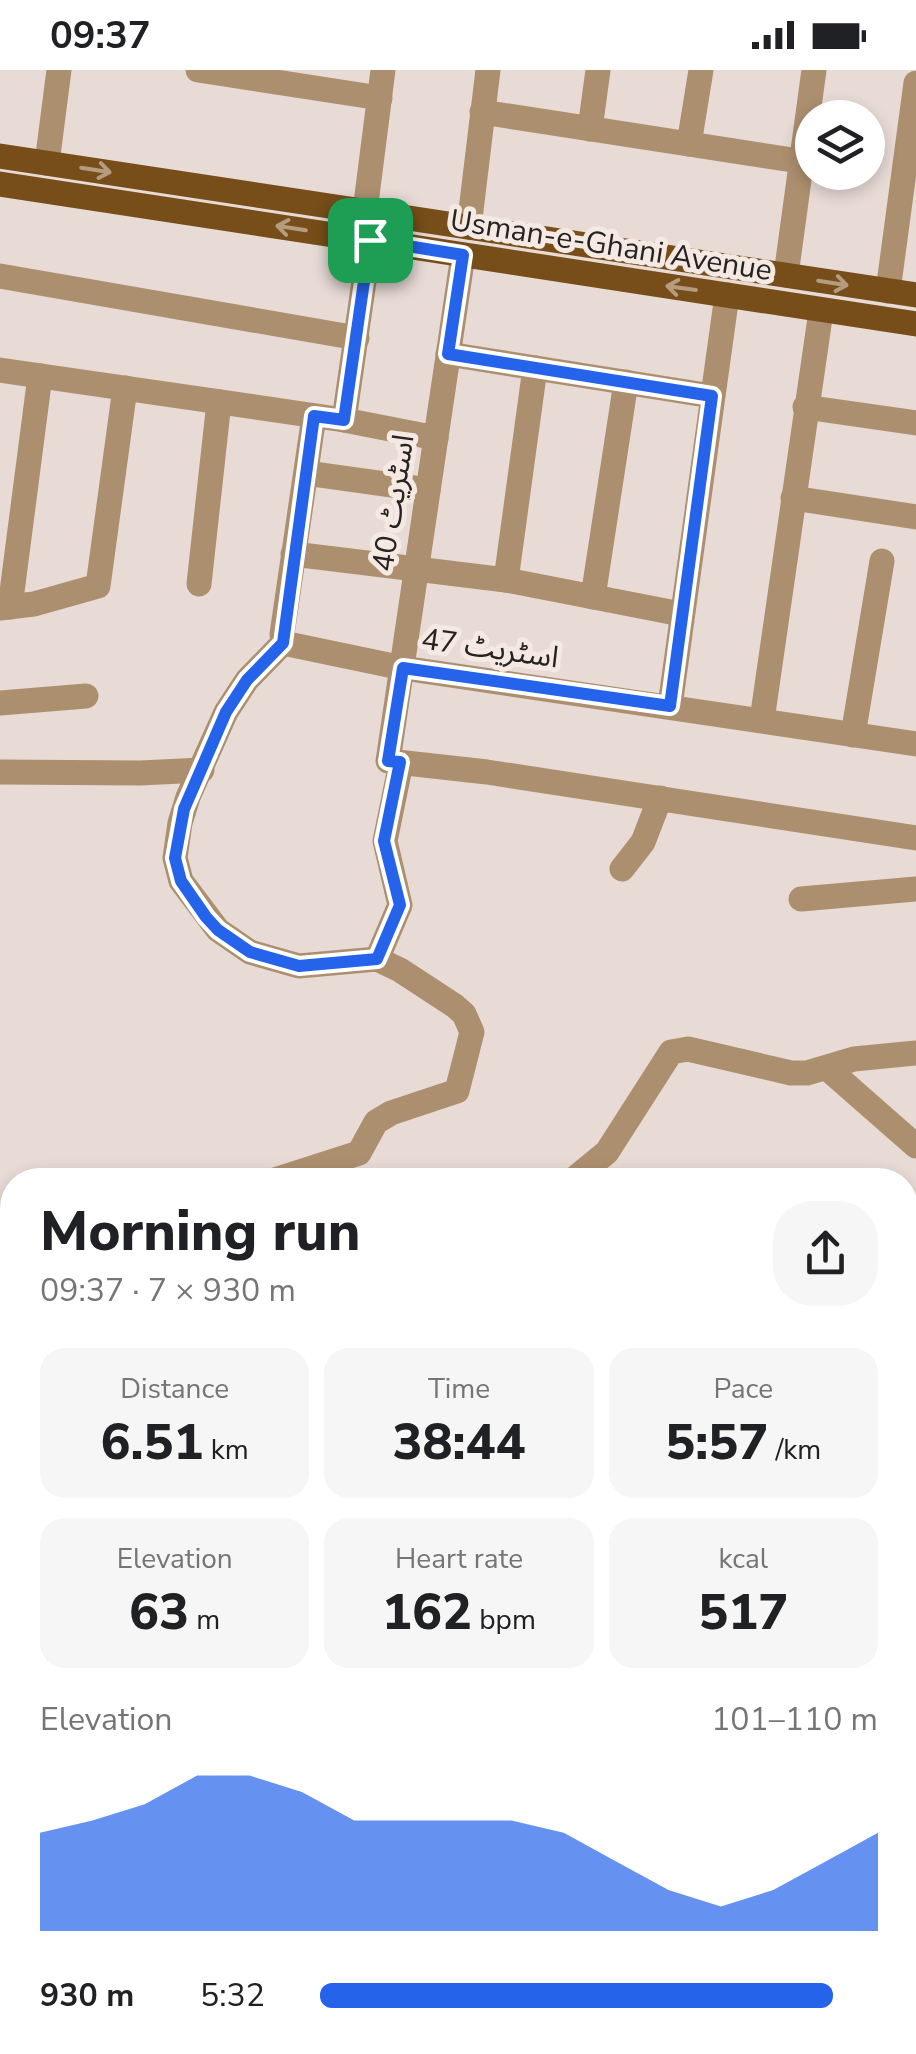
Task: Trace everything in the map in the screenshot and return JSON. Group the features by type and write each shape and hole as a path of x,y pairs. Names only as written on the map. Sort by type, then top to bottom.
{"main road":[{"name":"Usman-e-Ghani Avenue","path":"0,156 916,295"},
{"name":"Usman-e-Ghani Avenue","path":"0,184 916,324"}],"street":[{"path":"47,163 59,70"},
{"path":"198,70 272,76 380,98"},
{"path":"365,211 383,70"},
{"path":"468,227 488,70"},
{"path":"590,129 598,70"},
{"path":"689,144 702,70"},
{"path":"809,100 814,70"},
{"path":"888,291 909,182 916,83"},
{"path":"482,112 795,160"},
{"path":"786,276 796,190"},
{"path":"344,420 370,240"},
{"name":"اسٹریٹ 40","path":"377,959 400,905 384,841 416,569 463,255"},
{"path":"0,276 357,338"},
{"path":"670,706 728,295"},
{"path":"762,720 821,310"},
{"path":"448,354 712,396"},
{"path":"506,580 535,368"},
{"path":"0,370 344,420 436,438"},
{"path":"40,376 5,607 34,604 98,586 124,388"},
{"path":"594,597 626,382"},
{"path":"199,584 219,402"},
{"path":"805,407 916,423"},
{"path":"313,1168 360,1153 376,1122 391,1113 457,1091 472,1032 464,1014 377,959 299,966 250,952 206,917 181,881 175,858 184,809 226,712 247,680 283,643 314,416"},
{"path":"306,474 428,490"},
{"path":"792,498 916,517"},
{"path":"294,554 506,580 682,614"},
{"path":"853,734 882,561"},
{"name":"اسٹریٹ 47","path":"283,643 403,668 916,744"},
{"path":"0,703 86,696"},
{"path":"394,762 487,772 916,838"},
{"path":"0,772 202,770"},
{"path":"622,869 643,842 660,798"},
{"path":"800,898 916,889"},
{"path":"588,1168 607,1152 671,1052 688,1049 791,1073 827,1068 854,1058 916,1052"},
{"path":"827,1068 916,1146"}],"route":[{"path":"370,240 463,255 448,354 712,396 670,706 403,668 388,761 400,762 384,841 400,905 377,959 299,966 250,952 218,930 189,895 175,858 188,797 226,712 247,680 283,643 314,416 344,420 370,240"}]}
